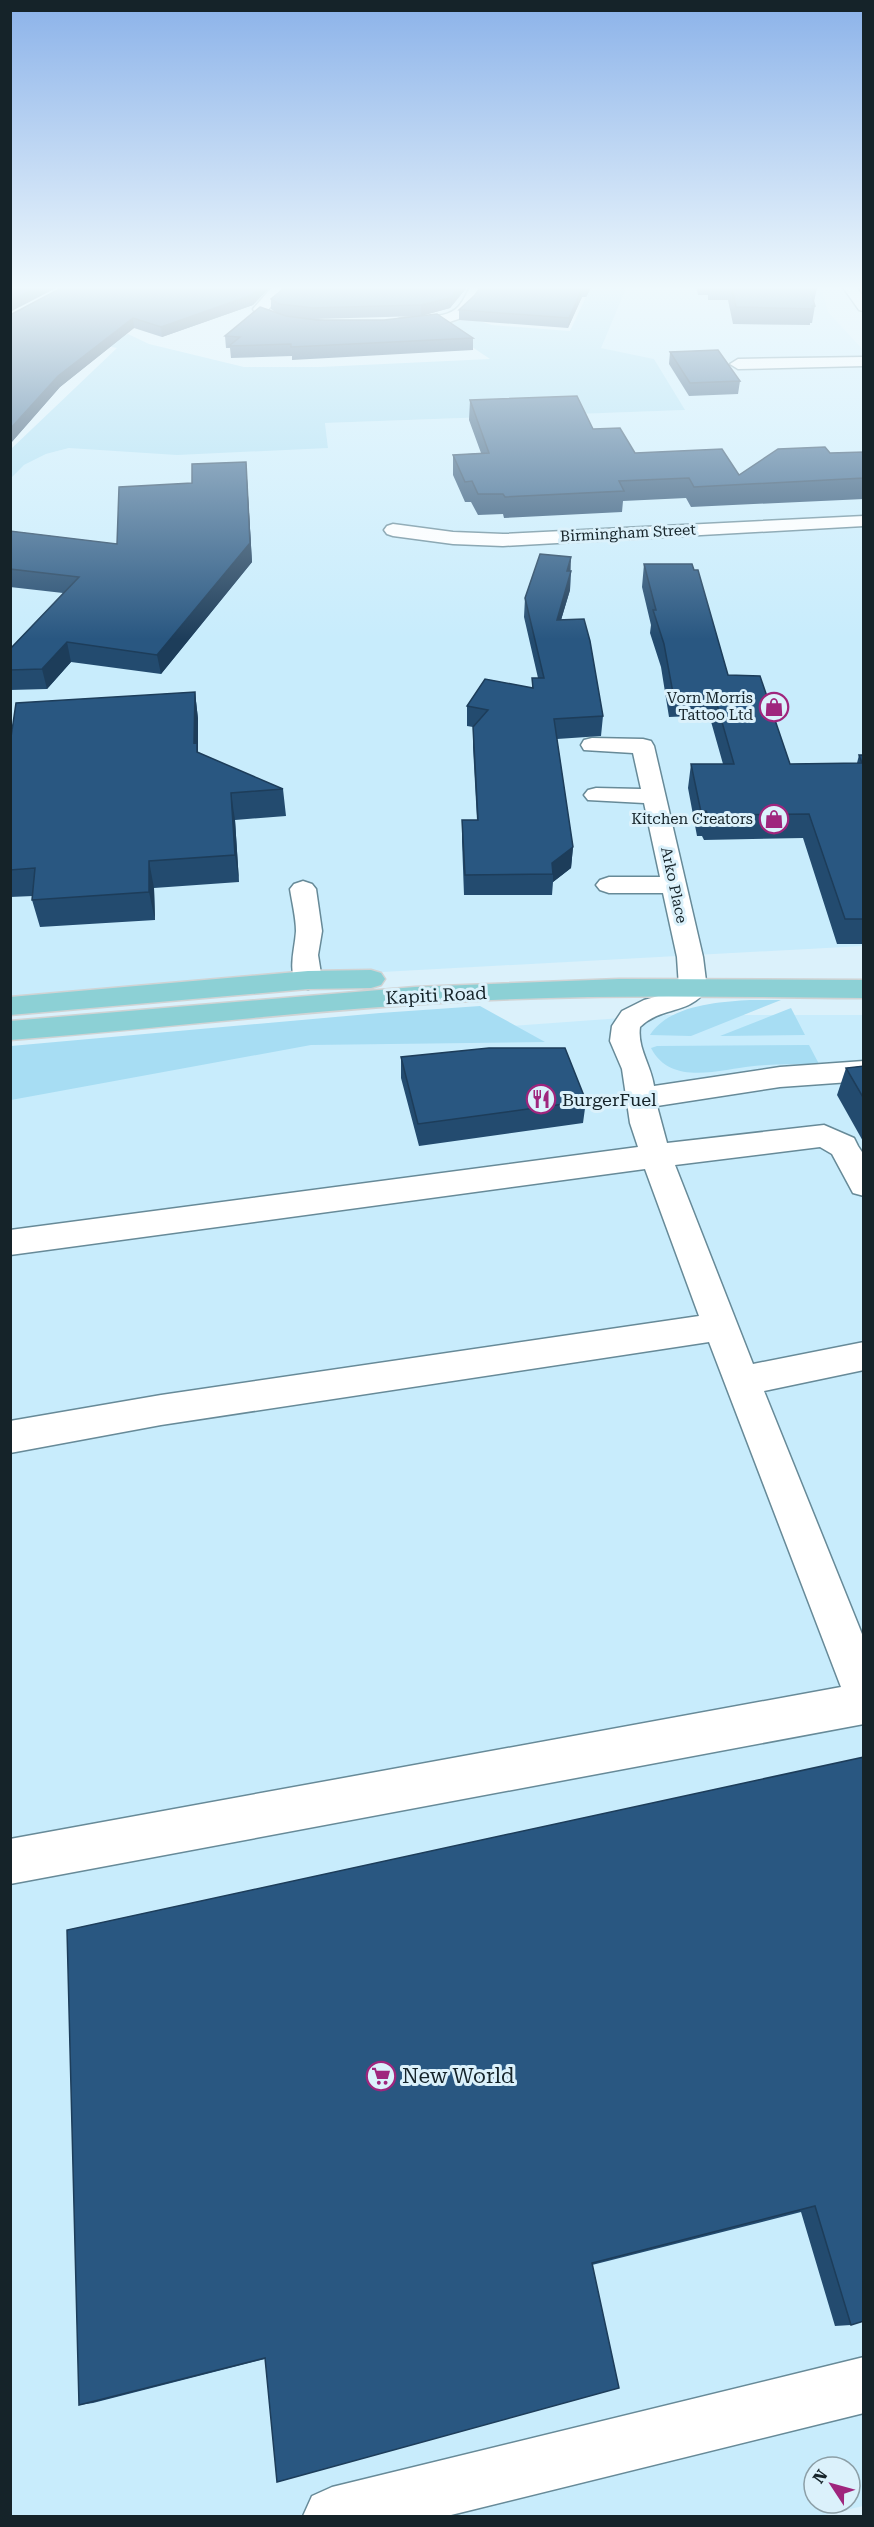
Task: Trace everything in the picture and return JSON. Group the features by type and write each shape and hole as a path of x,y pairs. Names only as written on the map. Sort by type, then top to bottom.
{"main road":[{"name":"Kapiti Road","path":"10,1031 368,999 692,980 864,966"},
{"name":"Kapiti Road","path":"10,1006 308,980 692,980 864,989"},
{"path":"308,980 368,999"}],"street":[{"name":"Birmingham Street","path":"393,530 453,538 503,540 864,521"},
{"path":"623,729 643,746"},
{"path":"592,745 643,746"},
{"name":"Arko Place","path":"643,746 674,885 692,980"},
{"path":"596,795 654,796"},
{"path":"609,885 674,885"},
{"path":"303,889 309,931 305,956 308,980"},
{"path":"692,980 686,998 667,1001 641,1012 626,1026 624,1041 637,1069 640,1099 655,1156 864,1692"},
{"path":"640,1099 767,1079 833,1071 864,1071"},
{"path":"10,1243 655,1156 824,1136 843,1146 864,1185"},
{"path":"10,1437 172,1408 720,1327"},
{"path":"741,1380 864,1356"},
{"path":"10,1862 864,1703"},
{"path":"333,2517 864,2385"}],"shaded area":[{"path":"58,404 681,404 685,410 325,423 328,448 177,455 69,448 46,454 24,465 11,478 11,449"},
{"path":"680,404 863,404 863,946 382,972 11,1000 10,478 24,465 46,454 69,448 328,448 325,423 684,410"},
{"path":"781,1000 691,1036 650,1035 658,1025 682,1011 709,1004"},
{"path":"480,1006 545,1042 311,1045 11,1100 11,1046"},
{"path":"791,1008 805,1035 720,1036"},
{"path":"663,1015 863,1015 863,2506 862,2455 802,2455 802,2515 824,2515 11,2516 10,1074 295,1042"},
{"path":"809,1045 819,1064 762,1065 698,1073 671,1068 660,1060 651,1048 657,1046"}],"building":[{"path":"10,404 33,404 10,429"},
{"path":"471,404 581,404 593,429 620,428 635,453 722,449 739,475 778,449 825,447 830,453 864,452 864,478 694,487 689,478 619,481 624,491 505,497 503,494 478,494 472,481 465,482 453,455 489,453"},
{"path":"246,462 250,543 157,655 67,642 42,669 10,670 10,649 79,577 10,569 10,531 117,544 119,487 192,483 192,464"},
{"path":"540,554 571,557 567,571 571,571 557,620 584,619 603,716 554,719 573,847 552,863 553,874 465,875 462,820 478,820 473,727 488,710 467,706 485,679 533,688 532,678 544,678 525,598"},
{"path":"644,564 692,564 694,570 698,570 728,675 760,676 790,764 862,763 859,755 864,755 864,919 845,919 809,814 708,815 706,811 701,812 691,764 734,764 714,694 673,693 664,644 653,610 656,610"},
{"path":"195,692 194,743 197,742 197,752 283,789 231,793 235,855 149,861 149,892 32,900 35,868 10,870 10,744 16,703"},
{"path":"489,1048 565,1048 586,1101 418,1124 401,1057"},
{"path":"864,1066 864,1099 846,1068"},
{"path":"864,1757 864,2321 851,2325 815,2206 592,2263 619,2388 277,2482 265,2358 79,2405 67,1930"}],"place":[{"name":"Vorn Morris Tattoo Ltd","path":"774,707"},
{"name":"Kitchen Creators","path":"774,819"},
{"name":"BurgerFuel","path":"541,1099"},
{"name":"New World","path":"381,2076"}]}
